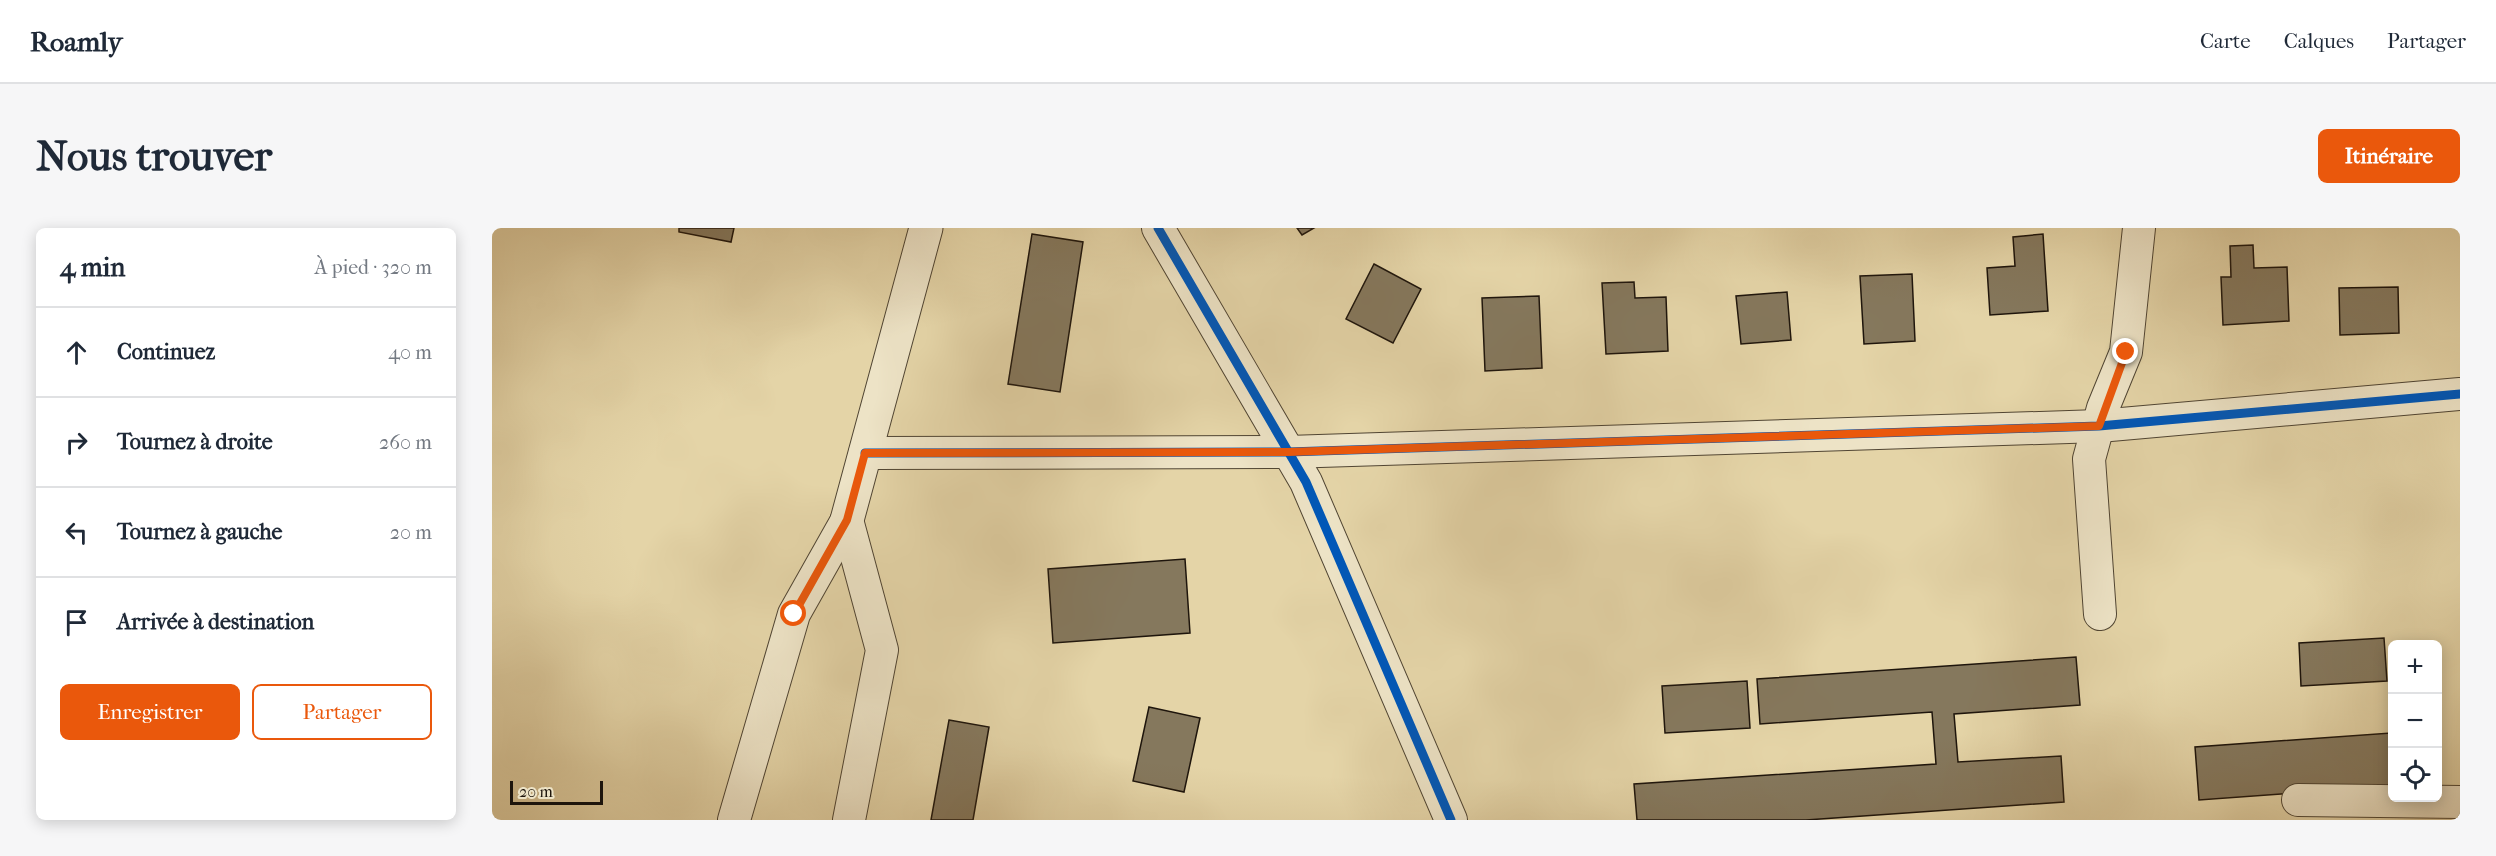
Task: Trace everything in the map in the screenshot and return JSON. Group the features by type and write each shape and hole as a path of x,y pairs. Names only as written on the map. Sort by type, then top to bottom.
{"street":[{"path":"734,820 794,614 847,520 926,228"},
{"path":"1158,228 1306,482 1451,820"},
{"path":"2100,614 2089,459 2126,352 2139,228"},
{"path":"865,453 1288,452 2099,426 2460,394"},
{"path":"847,520 882,650 849,820"},
{"path":"2298,800 2460,802"}],"building":[{"path":"679,228 734,228 731,242 679,232"},
{"path":"1297,228 1314,228 1302,235"},
{"path":"1032,234 1083,242 1060,392 1008,384"},
{"path":"2043,234 2048,311 1990,315 1987,268 2015,266 2013,237"},
{"path":"2253,245 2254,268 2287,267 2289,321 2223,325 2221,277 2231,277 2230,246"},
{"path":"1374,264 1421,289 1393,343 1346,319"},
{"path":"1912,274 1915,341 1864,344 1860,276"},
{"path":"1634,282 1635,298 1666,297 1668,351 1606,354 1602,283"},
{"path":"2398,287 2399,333 2340,335 2339,288"},
{"path":"1787,292 1791,340 1741,344 1736,296"},
{"path":"1539,296 1542,368 1485,371 1482,298"},
{"path":"1185,559 1190,633 1053,643 1048,569"},
{"path":"2384,638 2387,681 2301,686 2299,643"},
{"path":"2076,657 2080,705 1954,714 1958,762 2061,756 2064,802 1806,820 1637,820 1634,784 1936,764 1932,712 1760,724 1757,679"},
{"path":"1747,681 1750,728 1665,733 1662,686"},
{"path":"1149,707 1200,718 1184,792 1133,781"},
{"path":"949,720 989,727 973,820 931,820"},
{"path":"2388,733 2388,786 2199,800 2195,747"}],"cycle path":[{"path":"1158,228 1306,482 1451,820"},
{"path":"865,453 1288,452 2099,426 2460,394"}],"route":[{"path":"794,614 847,520 865,453 1288,452 2099,426 2103,408 2126,352"}]}
